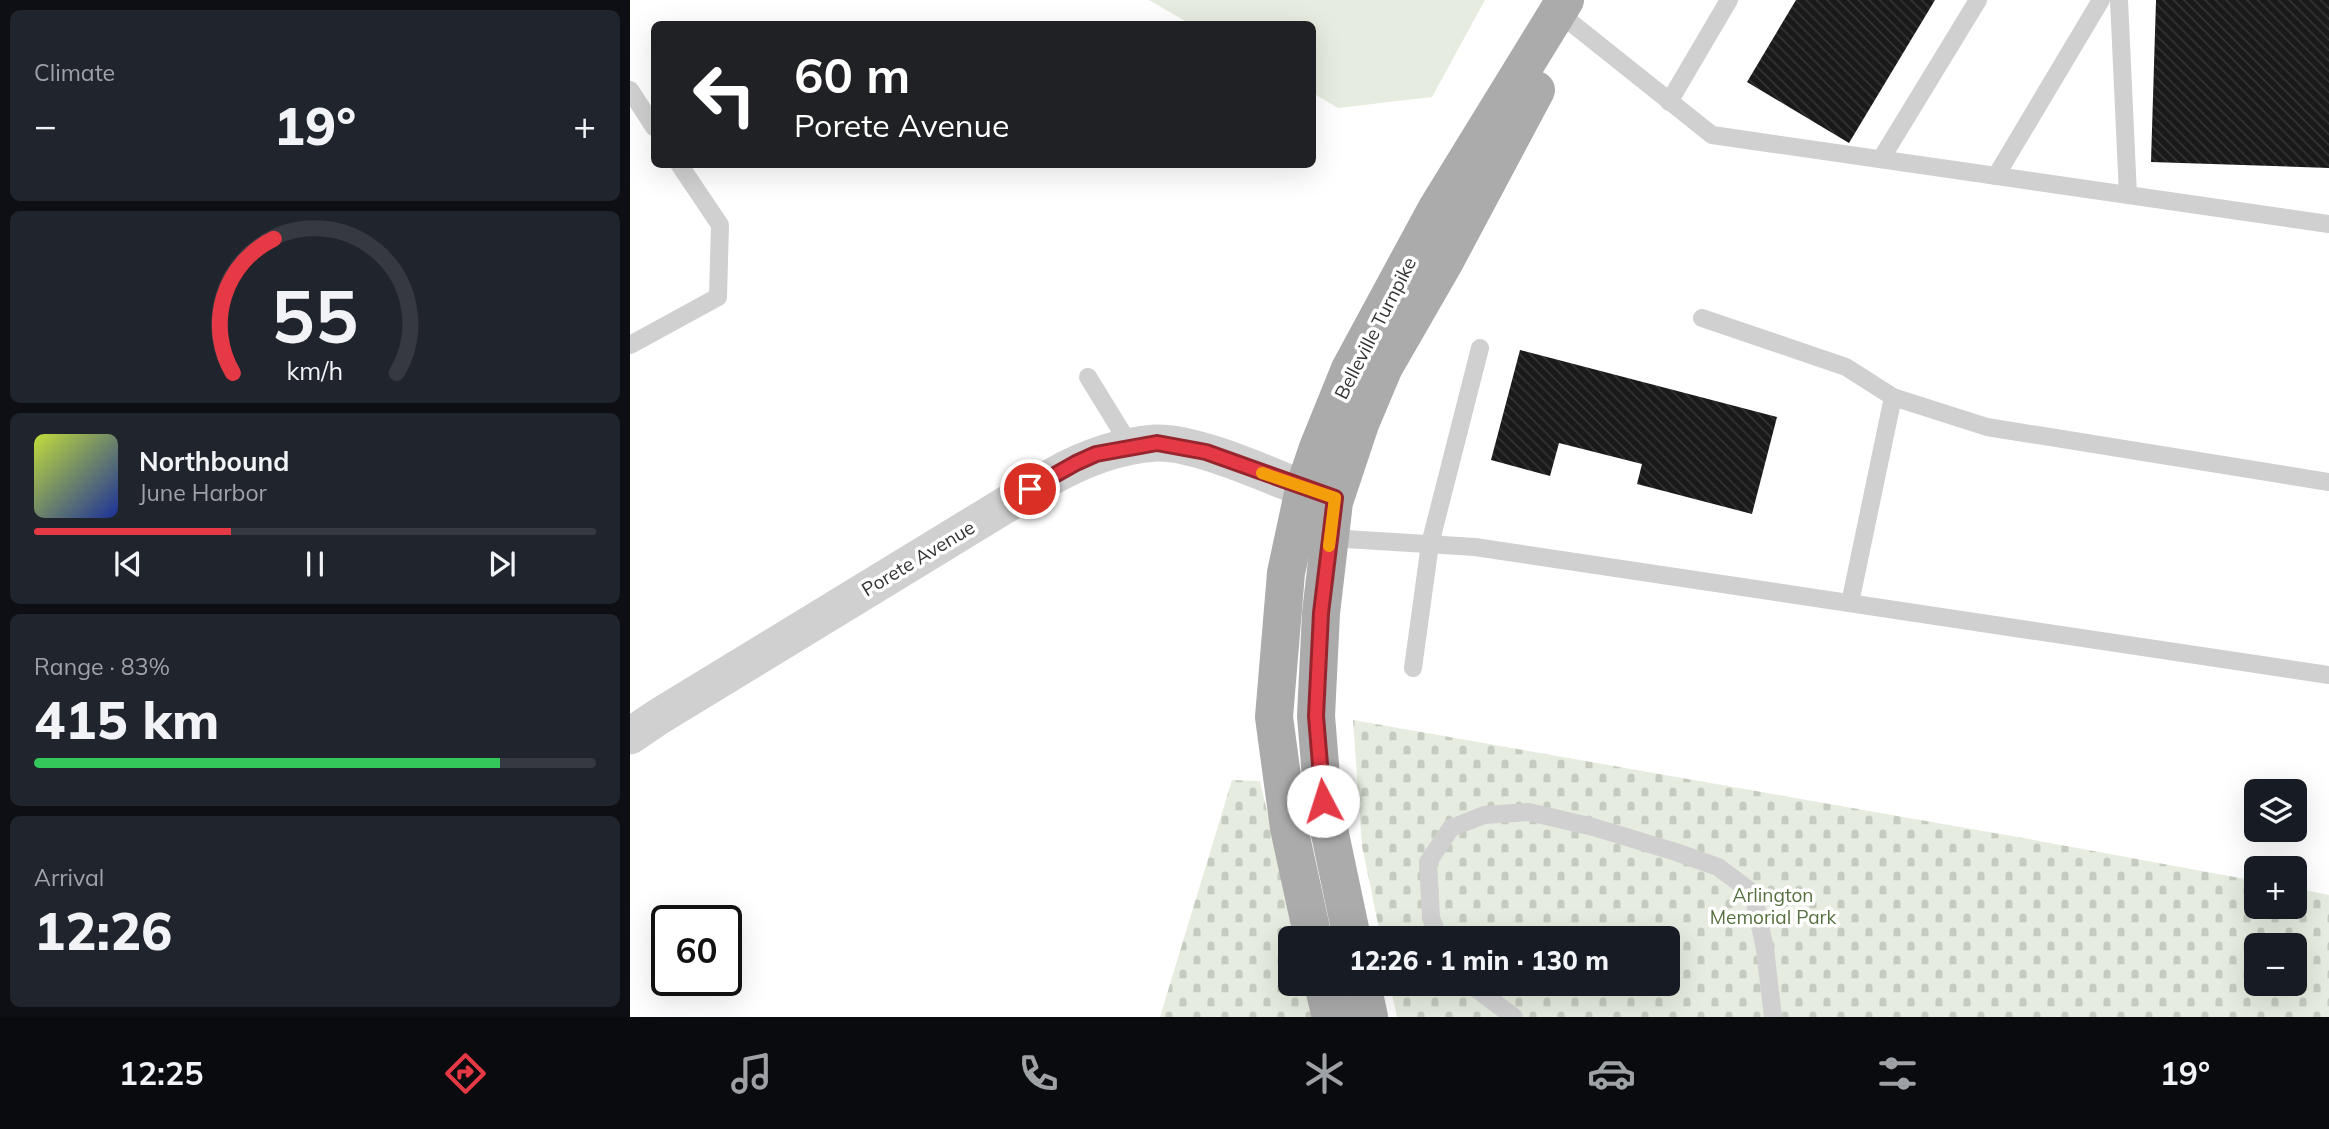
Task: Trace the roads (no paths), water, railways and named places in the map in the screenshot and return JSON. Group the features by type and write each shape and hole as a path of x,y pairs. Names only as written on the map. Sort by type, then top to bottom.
{"main road":[{"name":"Belleville Turnpike","path":"1349,926 1323,801 1316,716 1321,613 1329,538 1320,494 1318,447 1350,369 1436,210 1571,7"},
{"name":"Belleville Turnpike","path":"1310,926 1289,828 1274,717 1286,573 1320,494"},
{"path":"1326,996 1331,1017"},
{"path":"1365,996 1369,1017"}],"street":[{"name":"Porete Avenue","path":"630,736 1053,476 1096,454 1157,443 1206,452 1320,494"}],"lane":[{"path":"1669,102 1729,0"},
{"path":"1881,159 1978,0"},
{"path":"1996,176 2101,0"},
{"path":"2119,0 2128,195"},
{"path":"1571,7 1669,102 1712,135 2329,224"},
{"path":"630,90 651,122"},
{"path":"630,345 718,297 720,225 682,168"},
{"path":"1702,318 1846,367 1892,397 1987,427 2329,482"},
{"path":"1413,668 1430,544 1480,348"},
{"path":"1088,377 1130,447"},
{"path":"1850,603 1892,397"},
{"path":"1329,538 1475,547 2329,675"},
{"path":"1434,926 1431,918 1428,862 1451,828 1484,814 1529,812 1554,818 1676,852 1717,867 1753,892 1765,949 1773,1017"},
{"path":"1486,996 1514,1017"}],"park label":[{"name":"Arlington Memorial Park","path":"1773,906"}]}
